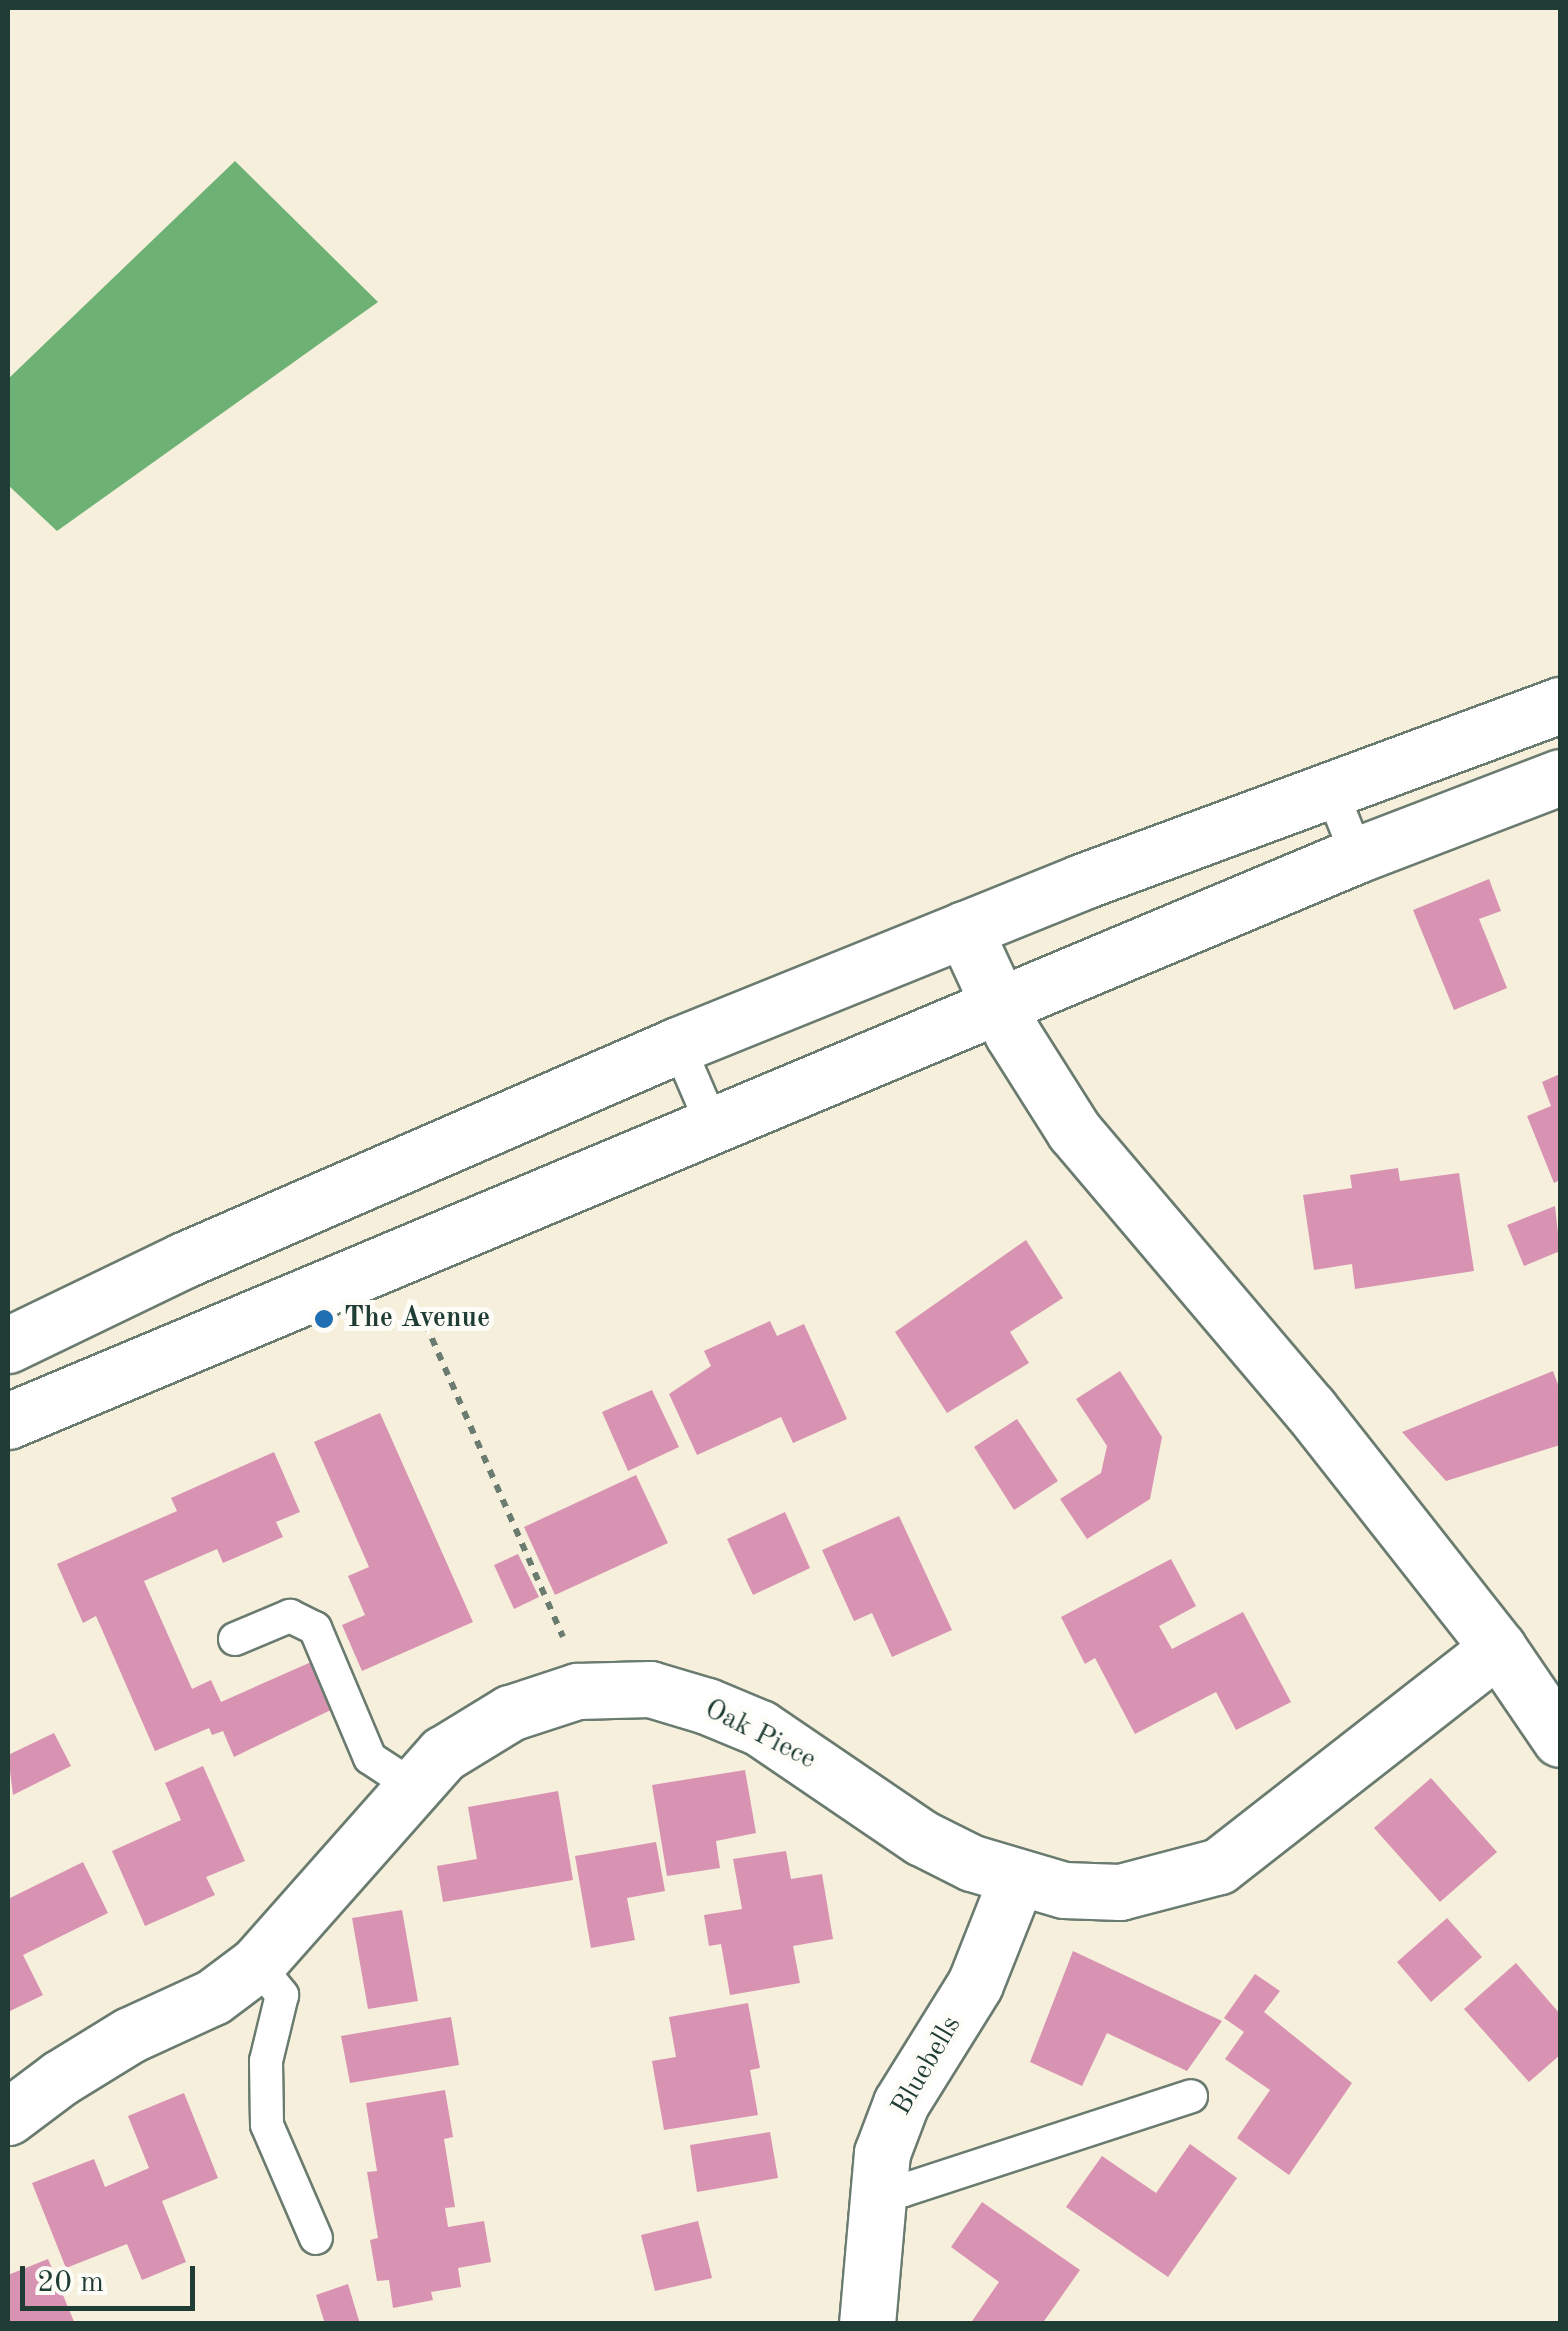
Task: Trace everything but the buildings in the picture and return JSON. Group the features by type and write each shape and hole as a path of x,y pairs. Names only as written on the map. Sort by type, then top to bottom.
{"main road":[{"path":"8,1345 184,1260 678,1046 964,929 1560,705"},
{"path":"8,1421 1356,855 1560,777"},
{"path":"964,929 999,1004 1074,1130 1310,1410 1498,1648 1560,1739"},
{"name":"Oak Piece","path":"8,2117 130,2034 213,1998 257,1964 411,1785 443,1754 510,1713 578,1691 650,1690 760,1728 922,1838 1017,1878 1064,1890 1120,1892 1219,1866 1498,1648"},
{"name":"Bluebells","path":"867,2324 874,2187 901,2103 974,1984 1017,1878"}],"lane":[{"path":"1331,790 1356,855"},
{"path":"678,1046 712,1124"},
{"path":"235,1640 290,1616 315,1628 370,1758 411,1785"},
{"path":"257,1964 282,1995 266,2061 267,2124 316,2238"},
{"path":"874,2187 904,2190 1191,2096"}],"path":[{"path":"354,1276 370,1311 414,1300 569,1651 578,1691"}],"green space":[{"path":"235,161 378,302 57,531 8,485 8,379"}],"place":[{"name":"The Avenue","path":"324,1319"}]}
